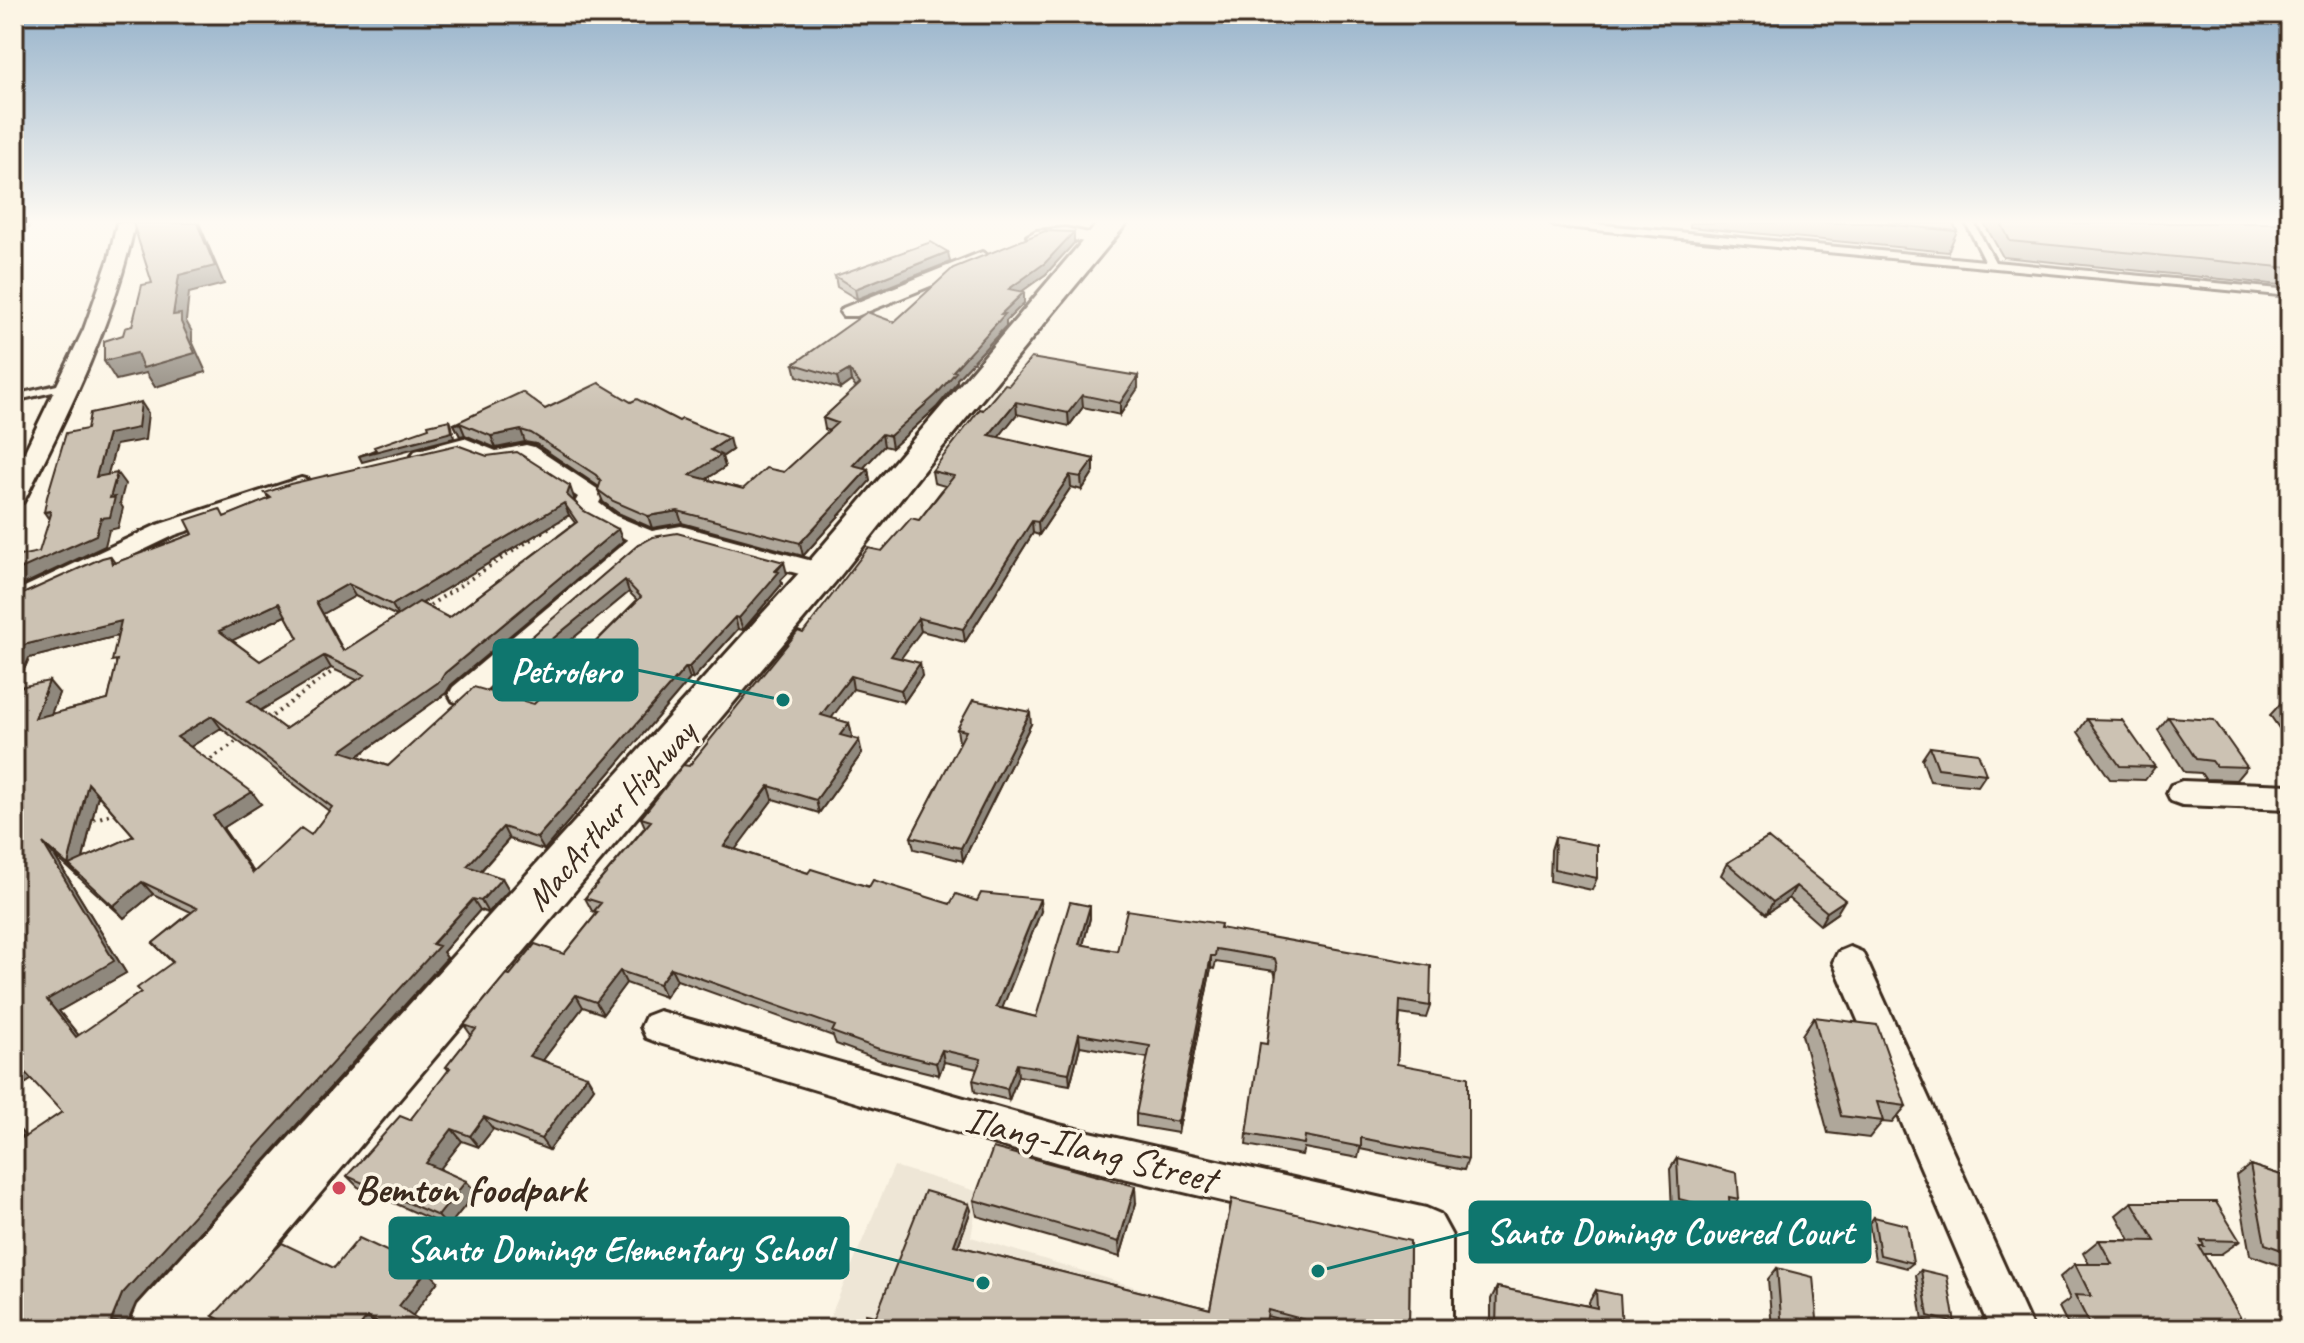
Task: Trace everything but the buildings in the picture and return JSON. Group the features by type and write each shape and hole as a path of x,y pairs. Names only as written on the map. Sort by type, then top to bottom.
{"highway":[{"name":"MacArthur Highway","path":"162,1329 822,572 1060,286"}],"street":[{"path":"14,497 70,385 109,286"},
{"path":"850,312 915,286"},
{"path":"398,463 464,445 493,458 526,452 591,495 586,504 593,512 650,539"},
{"path":"14,603 166,530 290,487 331,478"},
{"path":"463,694 631,548 650,539 681,534 822,572"},
{"path":"2182,793 2290,797"},
{"path":"1850,962 2012,1329"},
{"name":"Ilang-Ilang Street","path":"659,1027 1059,1144 1426,1228 1432,1236 1431,1329"}],"lane":[{"path":"2214,286 2290,293"},
{"path":"14,398 70,385"}],"path":[{"path":"419,612 586,504"},
{"path":"259,725 344,663"},
{"path":"198,767 247,734"},
{"path":"79,824 122,810"}],"shaded area":[{"path":"894,1166 979,1192 971,1237 1273,1329 825,1329"}],"place":[{"name":"Petrolero","path":"783,700"},
{"name":"Bemton foodpark","path":"339,1188"},
{"name":"Santo Domingo Covered Court","path":"1318,1271"},
{"name":"Santo Domingo Elementary School","path":"983,1283"}]}
